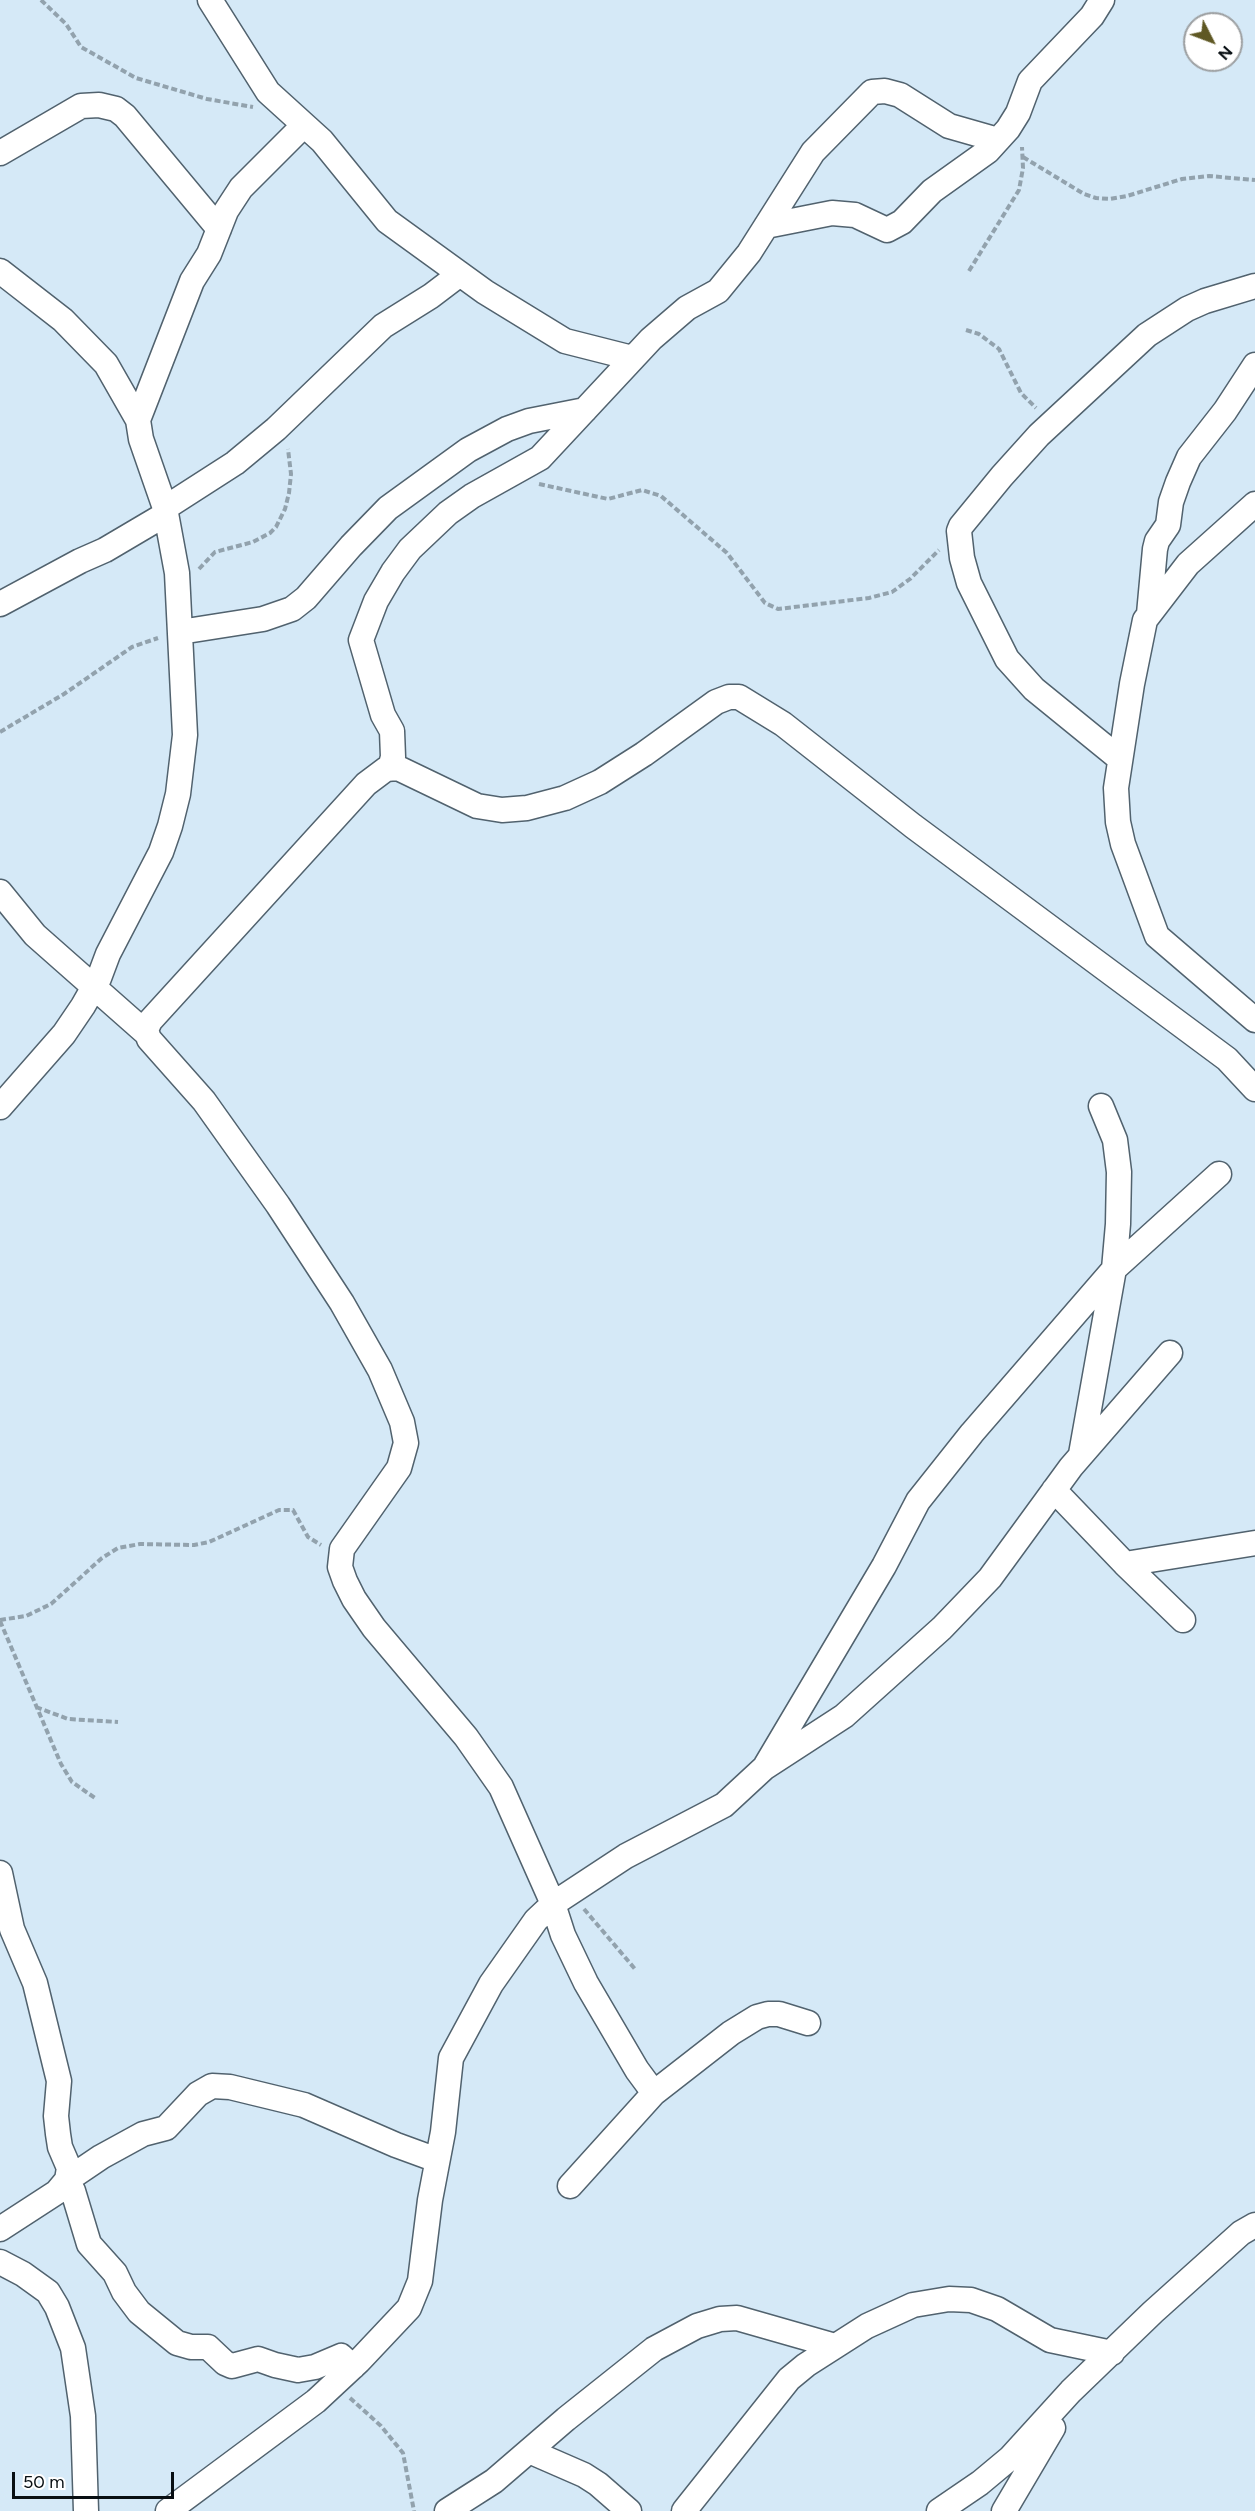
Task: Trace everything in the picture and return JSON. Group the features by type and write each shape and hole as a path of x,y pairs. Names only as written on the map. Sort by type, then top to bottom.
{"street":[{"path":"210,0 268,92 343,164 387,221 460,274 565,341 632,358"},
{"path":"766,226 806,216 839,213 855,215 883,229 890,229 913,213 933,192 988,152 1018,114 1030,81 1092,16 1102,0"},
{"path":"146,1034 146,1028 155,1015 366,784 390,768 393,757 392,731 383,715 361,640 376,601 410,549 432,527 472,496 540,458 632,358 683,311 718,291 749,253 813,152 874,91 900,95 949,126 998,140"},
{"path":"0,153 81,106 99,105 116,109 125,116 219,229"},
{"path":"138,420 192,281 209,254 226,211 296,118"},
{"path":"0,271 63,320 106,364 138,420 141,439 166,511 177,573 185,735 178,794 161,852 108,954 95,987 64,1034 0,1107"},
{"path":"0,604 105,550 236,463 276,429 383,326 431,296 460,274"},
{"path":"1120,759 1034,688 1007,659 969,583 962,558 959,531 1002,476 1052,422 1121,356 1167,321 1205,301 1255,286"},
{"path":"1255,365 1225,411 1189,456 1171,502 1168,525 1157,541 1149,614 1140,639 1116,788 1118,822 1144,905 1157,936 1255,1020"},
{"path":"180,632 263,619 292,609 306,598 388,508 468,450 496,434 529,421 585,410"},
{"path":"1149,614 1188,564 1255,504"},
{"path":"390,768 404,770 432,786 477,806 502,810 527,808 565,798 600,782 644,754 716,702 729,697 739,697 783,724 913,826 1217,1052 1237,1068 1255,1089"},
{"path":"0,892 35,934 146,1034 204,1101 278,1205 342,1303 380,1370 402,1422 406,1443 399,1468 345,1542 340,1557 340,1567 345,1581 362,1611 466,1737 501,1787 561,1898 563,1935 586,1983 654,2093"},
{"path":"1080,1456 1114,1269 1119,1172 1115,1140 1101,1107"},
{"path":"764,1768 884,1566 918,1500 972,1433 1114,1269 1219,1174"},
{"path":"168,2511 316,2401 405,2314 414,2301 420,2281 443,2132 450,2058 491,1984 536,1920 561,1898 626,1856 724,1805 764,1768 844,1716 942,1628 990,1578 1080,1456 1170,1353"},
{"path":"1054,1490 1183,1620"},
{"path":"1125,1564 1255,1543"},
{"path":"0,1873 12,1929 35,1983 59,2081 56,2116 60,2147 69,2168 67,2180 73,2191 89,2244 115,2273 124,2292 139,2312 177,2343 192,2347 208,2347 225,2363 232,2366 258,2359 291,2370 304,2370 341,2356 353,2367"},
{"path":"570,2186 654,2093 730,2033 757,2017 779,2014 808,2024"},
{"path":"0,2229 57,2192 67,2180 101,2157 142,2134 167,2127 198,2094 212,2086 237,2089 304,2105 396,2145 437,2160"},
{"path":"939,2511 980,2483 1010,2458 1071,2391 1160,2305 1241,2233 1255,2225"},
{"path":"0,2262 23,2274 48,2292 57,2307 73,2348 83,2416 86,2511"},
{"path":"684,2511 789,2379 806,2365 867,2326 913,2305 958,2299 982,2303 997,2309 1050,2340 1112,2353"},
{"path":"447,2511 494,2481 654,2349 697,2326 720,2319 742,2318 835,2346"},
{"path":"1004,2511 1059,2417 1071,2391"},
{"path":"529,2451 591,2479 629,2511"}],"path":[{"path":"41,0 66,24 81,47 136,78 207,99 296,118"},
{"path":"969,271 1019,189 1023,157 1022,140"},
{"path":"1023,157 1084,194 1096,198 1119,198 1182,179 1209,176 1255,180"},
{"path":"966,330 980,334 999,349 1021,393 1052,422"},
{"path":"197,573 204,562 215,552 253,542 276,527 285,509 291,474 288,443"},
{"path":"537,484 608,499 642,490 661,496 727,553 765,603 778,609 869,597 892,591 910,579 959,531"},
{"path":"0,732 64,694 132,647 180,632"},
{"path":"95,1798 68,1778 0,1620 26,1616 51,1604 102,1558 118,1548 140,1544 194,1545 209,1542 279,1510 293,1510 308,1537 340,1557"},
{"path":"36,1707 68,1719 118,1722"},
{"path":"561,1898 635,1970"},
{"path":"335,2383 381,2426 403,2453 414,2511"}]}
